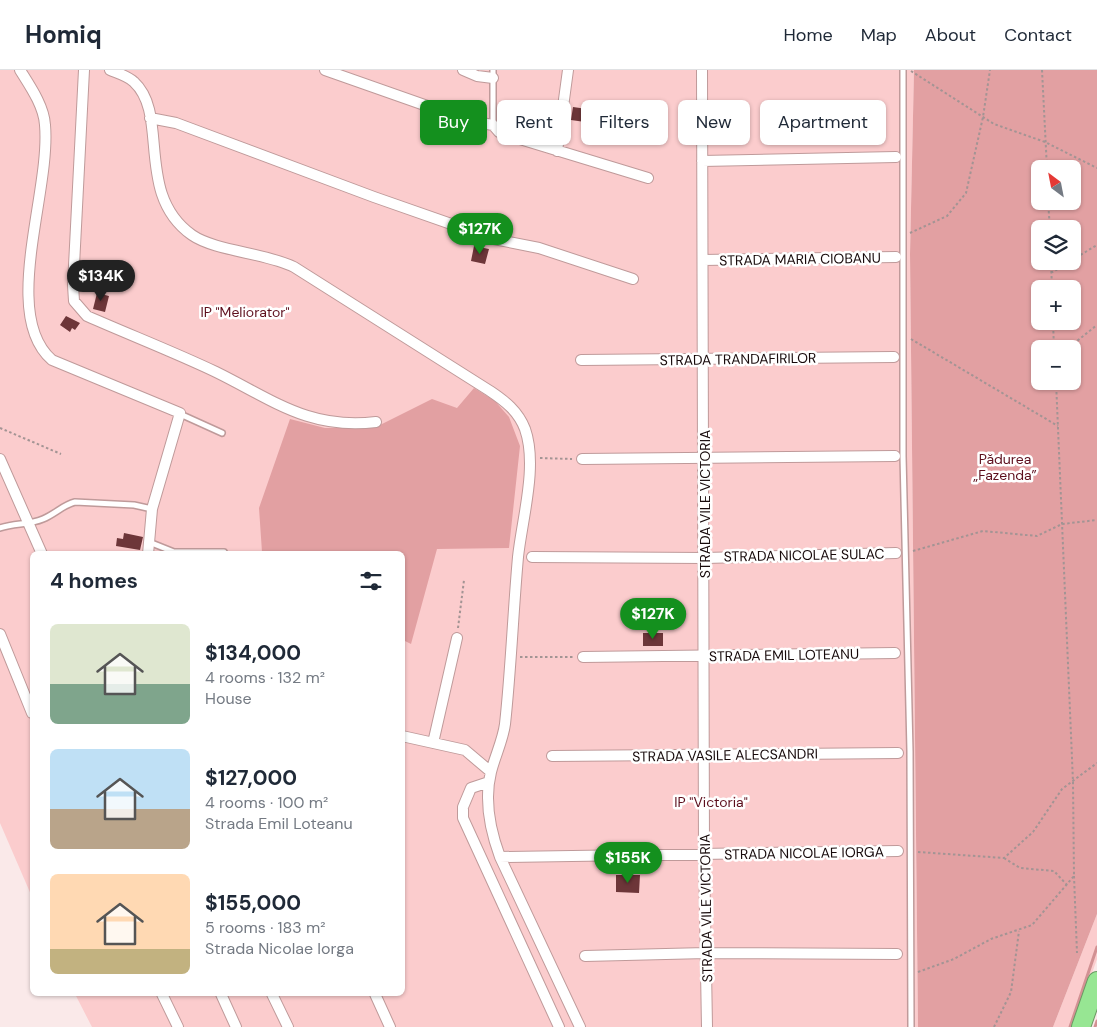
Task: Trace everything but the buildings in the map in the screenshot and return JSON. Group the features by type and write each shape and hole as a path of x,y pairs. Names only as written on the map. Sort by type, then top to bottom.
{"highway":[{"path":"1081,1027 1097,981"}],"street":[{"path":"20,70 33,91 45,123 46,141 46,151 20,265 19,312 24,332 38,351 52,360 180,414 152,509 148,551"},
{"path":"84,70 73,285 74,301 87,316 215,372 292,411 326,422 358,424 376,422"},
{"path":"110,70 133,80 142,91 150,118 160,191 180,222 193,235 214,243 282,261 294,268 509,404 525,430 530,458 518,557 505,727 490,777 487,795 493,838 500,857 580,1027"},
{"path":"325,70 470,121 493,124 499,132 648,178"},
{"path":"463,70 477,76 493,74"},
{"path":"557,151 568,70"},
{"name":"STRADA VILE VICTORIA","path":"702,70 706,757 704,854 707,1027"},
{"path":"150,118 176,123 365,194 494,238 539,248 633,279"},
{"path":"702,161 896,157"},
{"name":"STRADA MARIA CIOBANU","path":"704,260 896,258"},
{"name":"STRADA TRANDAFIRILOR","path":"581,360 894,357"},
{"path":"582,459 895,456"},
{"path":"0,459 41,551"},
{"name":"STRADA NICOLAE SULAC","path":"532,557 705,558 901,553"},
{"path":"0,634 30,708"},
{"path":"433,743 457,638"},
{"name":"STRADA EMIL LOTEANU","path":"583,657 895,653"},
{"path":"405,737 465,750 490,777"},
{"name":"STRADA VASILE ALECSANDRI","path":"552,756 706,757 898,753"},
{"path":"490,777 471,788 463,807 463,818 559,1027"},
{"name":"STRADA NICOLAE IORGA","path":"500,857 898,852"},
{"path":"585,956 706,953 897,954"},
{"path":"163,996 178,1027"},
{"path":"223,996 236,1027"},
{"path":"273,996 288,1027"},
{"path":"376,996 390,1027"}],"lane":[{"path":"903,70 901,553 910,752 911,1027"},
{"path":"493,74 493,124"},
{"path":"180,414 222,433"},
{"path":"0,528 14,523 29,524 45,519 66,504 75,502 134,505 152,509"},
{"path":"149,542 172,551"}],"path":[{"path":"909,70 994,124 1045,142 1097,168"},
{"path":"903,236 947,216 966,193 983,117 990,70"},
{"path":"1042,70 1046,160"},
{"path":"1081,255 1097,245"},
{"path":"1051,280 1051,273 1056,270"},
{"path":"1078,340 1097,325"},
{"path":"902,334 1058,426"},
{"path":"1056,390 1073,782 1077,953"},
{"path":"0,428 61,454"},
{"path":"530,458 582,459"},
{"path":"901,553 983,530 1036,536 1062,524 1097,520"},
{"path":"457,638 464,580"},
{"path":"510,657 583,657"},
{"path":"1004,858 1033,832 1062,789 1097,763"},
{"path":"909,851 1004,858 1020,868 1054,871 1067,885"},
{"path":"911,975 954,958 990,939 1019,931 1032,925 1074,876"},
{"path":"994,1027 1011,992 1019,931"}],"green space":[{"path":"0,70 914,70 910,254 918,1027 92,1027 76,996 405,996 405,551 30,551 30,892 0,823"},
{"name":"Pădurea „Fazenda”","path":"914,70 1097,70 1097,914 1053,1027 918,1027 910,254"},
{"path":"474,388 495,401 509,417 520,446 509,548 437,549 411,644 405,641 405,551 262,551 259,508 290,419 325,428 374,428 432,399 457,408"},
{"path":"1097,914 1097,959 1073,1027 1053,1027"}],"waterway":[{"path":"1070,1027 1097,947"},
{"path":"1095,1027 1097,1021"}],"park label":[{"name":"IP \"Meliorator\"","path":"245,312"},
{"name":"IP \"Victoria\"","path":"711,802"}]}
